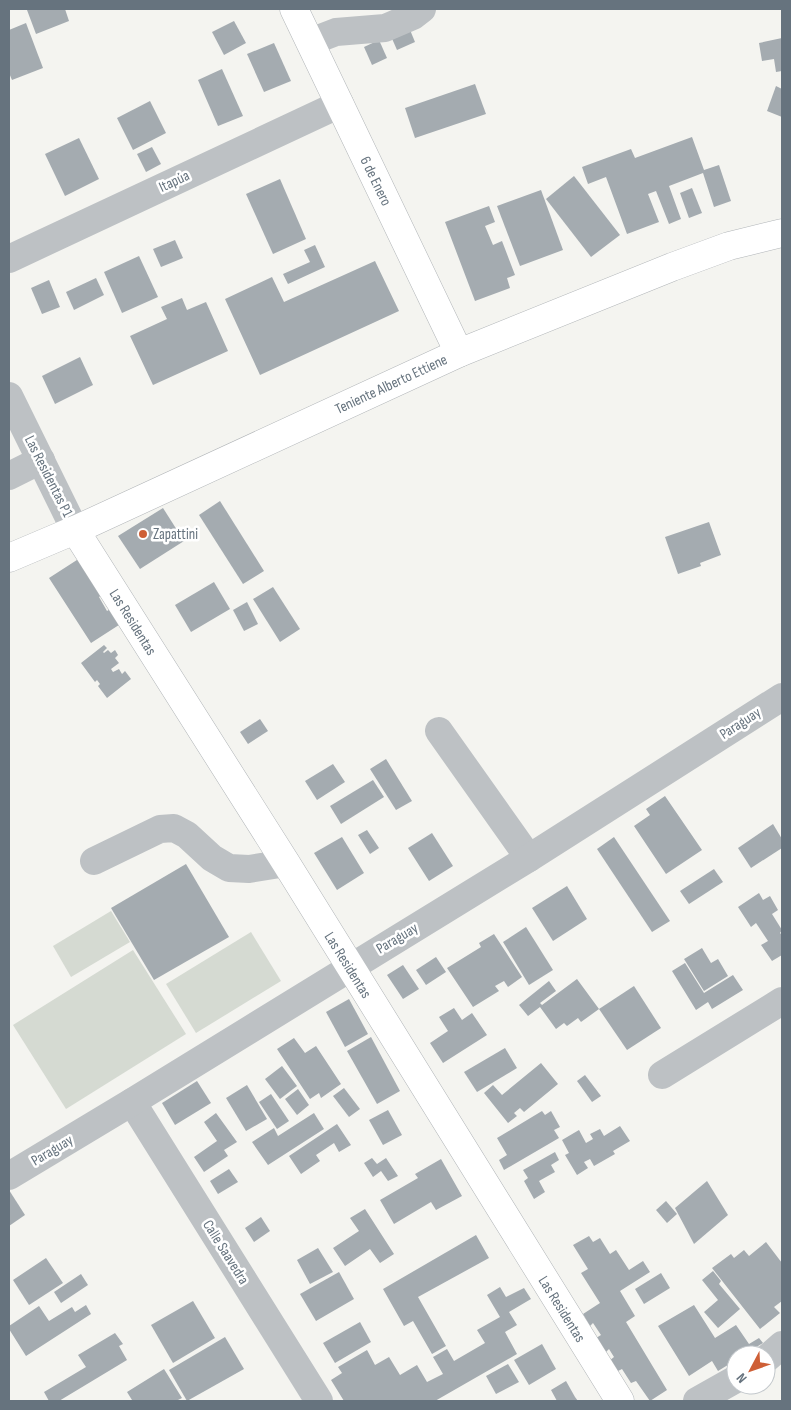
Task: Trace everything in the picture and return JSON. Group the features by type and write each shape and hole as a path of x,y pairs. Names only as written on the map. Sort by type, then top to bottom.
{"main road":[{"name":"6 de Enero","path":"294,9 458,353"},
{"name":"Teniente Alberto Ettiene","path":"9,558 75,530 458,353 672,267 729,246 782,233"},
{"name":"Las Residentas","path":"75,530 286,863 620,1401"}],"street":[{"path":"310,42 336,32 385,28 413,16 422,9"},
{"name":"Itapúa","path":"9,259 340,104"},
{"name":"Las Residentas P1","path":"9,396 75,530"},
{"path":"9,476 41,460"},
{"name":"Paraguay","path":"9,1176 529,858 782,697"},
{"path":"439,731 529,858"},
{"path":"94,861 160,829 174,828 187,834 212,858 229,868 249,870 286,863"},
{"path":"662,1075 782,1002"},
{"name":"Calle Saavedra","path":"132,1102 320,1401"},
{"path":"697,1401 726,1385"}],"shaded area":[{"path":"111,911 130,942 71,977 53,946"},
{"path":"251,932 281,981 196,1033 166,984"},
{"path":"133,950 186,1034 66,1109 13,1025"}],"building":[{"path":"65,9 69,21 36,34 27,10"},
{"path":"234,21 246,43 224,55 212,32"},
{"path":"26,23 43,68 12,80 9,73 9,30"},
{"path":"408,25 415,42 397,50 390,34"},
{"path":"782,38 782,71 776,72 774,59 762,61 759,43"},
{"path":"379,40 387,58 372,65 364,47"},
{"path":"274,43 291,81 264,92 247,54"},
{"path":"222,69 243,116 218,126 198,80"},
{"path":"475,84 486,114 415,138 405,108"},
{"path":"776,86 782,89 782,117 767,111"},
{"path":"150,101 166,133 133,150 117,118"},
{"path":"692,137 704,170 719,165 731,201 714,207 703,173 669,186 681,219 669,224 656,191 648,194 659,222 627,234 606,177 588,184 582,167 631,149 635,158"},
{"path":"79,138 99,179 65,196 45,154"},
{"path":"152,147 161,164 146,172 137,154"},
{"path":"574,176 620,235 591,257 546,199"},
{"path":"280,179 306,239 273,254 246,194"},
{"path":"692,188 702,213 689,218 680,193"},
{"path":"541,190 563,250 520,266 497,206"},
{"path":"489,206 495,222 485,226 493,245 502,241 515,275 507,278 510,288 475,301 445,222"},
{"path":"175,240 183,258 161,267 153,249"},
{"path":"315,245 325,267 288,284 283,274 310,262 304,250"},
{"path":"139,256 158,297 122,313 104,272"},
{"path":"375,261 399,311 260,375 225,299 272,277 284,302"},
{"path":"96,278 104,295 74,310 66,292"},
{"path":"49,280 60,307 42,314 31,288"},
{"path":"182,298 187,310 206,302 228,351 153,385 130,336 167,319 161,307"},
{"path":"80,357 93,385 55,404 42,376"},
{"path":"220,501 264,571 243,584 199,515"},
{"path":"163,508 184,541 140,569 118,536"},
{"path":"709,522 721,555 700,563 701,566 678,574 665,537"},
{"path":"80,558 103,594 99,597 107,611 112,608 122,623 91,643 49,578"},
{"path":"214,582 230,609 191,632 175,605"},
{"path":"273,587 300,629 280,642 253,599"},
{"path":"247,602 258,624 244,631 233,610"},
{"path":"104,645 107,648 104,653 108,650 111,653 115,650 118,655 115,658 119,663 111,669 113,672 119,669 122,674 125,671 131,679 107,698 98,686 100,684 97,680 95,682 81,663"},
{"path":"260,719 268,731 248,744 240,732"},
{"path":"386,759 412,801 396,810 370,769"},
{"path":"333,764 345,782 317,800 305,781"},
{"path":"373,780 384,797 341,824 330,806"},
{"path":"665,796 702,850 666,874 634,826 650,815 646,809"},
{"path":"773,824 782,839 782,848 751,868 738,848"},
{"path":"367,830 379,848 370,854 358,835"},
{"path":"432,833 453,866 429,881 408,848"},
{"path":"342,837 364,873 337,890 314,853"},
{"path":"614,837 670,921 652,932 597,849"},
{"path":"186,864 229,937 154,980 111,908"},
{"path":"714,869 723,882 689,904 680,891"},
{"path":"567,886 587,919 553,941 532,908"},
{"path":"759,893 763,900 770,896 778,910 772,914 782,930 780,933 782,935 782,955 772,961 761,945 768,941 756,923 751,927 738,907"},
{"path":"526,927 553,970 529,985 503,942"},
{"path":"494,934 522,977 508,987 504,981 495,986 499,991 473,1007 447,968 481,947 479,943"},
{"path":"702,948 711,963 718,959 728,976 704,991 684,959"},
{"path":"436,957 446,972 426,985 416,970"},
{"path":"685,963 704,993 733,975 743,990 712,1009 708,1002 696,1010 672,971"},
{"path":"403,965 419,989 403,999 387,975"},
{"path":"577,979 599,1009 581,1022 578,1018 567,1026 564,1023 556,1029 540,1007 528,1016 519,1005 549,981 556,991 540,1003 542,1005"},
{"path":"634,986 661,1028 627,1050 599,1009"},
{"path":"349,999 368,1034 345,1047 326,1012"},
{"path":"454,1008 462,1020 472,1013 487,1035 443,1063 430,1043 448,1031 439,1017"},
{"path":"371,1037 400,1091 377,1104 347,1051"},
{"path":"294,1038 305,1053 316,1046 341,1084 321,1098 319,1093 310,1099 277,1049"},
{"path":"505,1048 517,1068 477,1092 464,1072"},
{"path":"541,1063 558,1084 524,1112 520,1108 514,1113 517,1116 508,1123 484,1093 493,1085 502,1095"},
{"path":"282,1066 297,1086 280,1099 265,1079"},
{"path":"585,1075 601,1096 592,1102 577,1081"},
{"path":"197,1081 211,1103 175,1125 162,1103"},
{"path":"247,1085 267,1119 246,1131 226,1098"},
{"path":"344,1088 360,1109 349,1117 333,1096"},
{"path":"298,1089 309,1105 297,1115 285,1099"},
{"path":"271,1094 289,1121 277,1129 259,1102"},
{"path":"388,1110 402,1135 383,1145 369,1120"},
{"path":"542,1111 545,1115 551,1111 560,1127 554,1130 559,1138 504,1170 499,1160 507,1155 497,1138"},
{"path":"216,1113 237,1142 224,1150 228,1156 204,1172 194,1157 217,1141 204,1122"},
{"path":"314,1113 324,1129 268,1165 252,1142 274,1128 278,1136"},
{"path":"337,1124 351,1145 339,1152 334,1143 316,1155 320,1161 301,1174 289,1156"},
{"path":"620,1126 630,1141 613,1151 615,1154 594,1166 590,1159 584,1162 588,1168 577,1175 565,1155 569,1153 562,1140 579,1130 586,1143 593,1139 590,1134 600,1129 604,1136"},
{"path":"555,1152 559,1160 551,1165 555,1172 539,1181 545,1192 534,1199 524,1181 528,1178 523,1170"},
{"path":"372,1158 377,1164 386,1158 398,1176 388,1181 381,1171 373,1177 364,1163"},
{"path":"441,1159 462,1196 436,1210 431,1202 394,1224 380,1200 418,1178 415,1174"},
{"path":"229,1169 238,1182 218,1194 210,1181"},
{"path":"707,1181 728,1215 694,1244 675,1208"},
{"path":"9,1190 25,1215 9,1226"},
{"path":"666,1201 677,1214 667,1223 656,1210"},
{"path":"365,1209 394,1254 380,1263 370,1249 345,1266 333,1248 359,1231 350,1218"},
{"path":"261,1217 270,1231 254,1242 245,1228"},
{"path":"476,1235 489,1258 418,1297 446,1346 432,1354 413,1321 404,1326 383,1289"},
{"path":"589,1236 593,1242 600,1238 610,1254 616,1250 629,1270 643,1261 650,1272 620,1291 635,1316 626,1322 667,1390 650,1401 636,1381 631,1383 622,1369 616,1372 609,1361 614,1357 609,1349 605,1353 596,1338 601,1335 593,1323 590,1326 583,1314 600,1303 581,1273 588,1269 573,1245"},
{"path":"766,1242 782,1263 782,1301 774,1307 780,1313 760,1329 712,1268 731,1254 734,1258 744,1250 749,1256"},
{"path":"318,1248 333,1272 310,1284 297,1260"},
{"path":"46,1258 63,1283 29,1305 13,1280"},
{"path":"713,1271 721,1281 719,1284 740,1309 718,1328 704,1312 718,1300 702,1280"},
{"path":"339,1272 354,1299 316,1321 300,1294"},
{"path":"661,1273 670,1288 644,1304 635,1289"},
{"path":"81,1274 88,1285 61,1303 54,1292"},
{"path":"500,1287 506,1297 524,1288 531,1299 509,1312 517,1325 505,1332 517,1354 435,1401 344,1401 331,1380 342,1373 338,1367 367,1350 375,1365 389,1357 400,1375 417,1365 427,1382 443,1374 433,1357 447,1349 454,1361 485,1343 477,1330 500,1317 487,1295"},
{"path":"193,1301 215,1338 173,1363 151,1325"},
{"path":"86,1305 91,1314 26,1356 9,1329 9,1326 39,1306 49,1321 72,1307 75,1312"},
{"path":"694,1305 715,1338 736,1325 749,1344 759,1338 763,1343 760,1345 726,1345 726,1366 718,1371 712,1361 689,1376 658,1326"},
{"path":"360,1322 371,1342 335,1363 323,1343"},
{"path":"115,1333 123,1344 119,1346 127,1360 59,1401 49,1401 44,1392 86,1367 78,1355"},
{"path":"225,1337 244,1369 187,1401 169,1370"},
{"path":"542,1344 556,1369 529,1385 514,1360"},
{"path":"508,1364 519,1382 496,1394 486,1376"},
{"path":"164,1369 182,1398 176,1401 130,1401 132,1400 127,1392"},
{"path":"566,1381 578,1401 557,1401 551,1390"}],"place":[{"name":"Zapattini","path":"143,534"}]}
